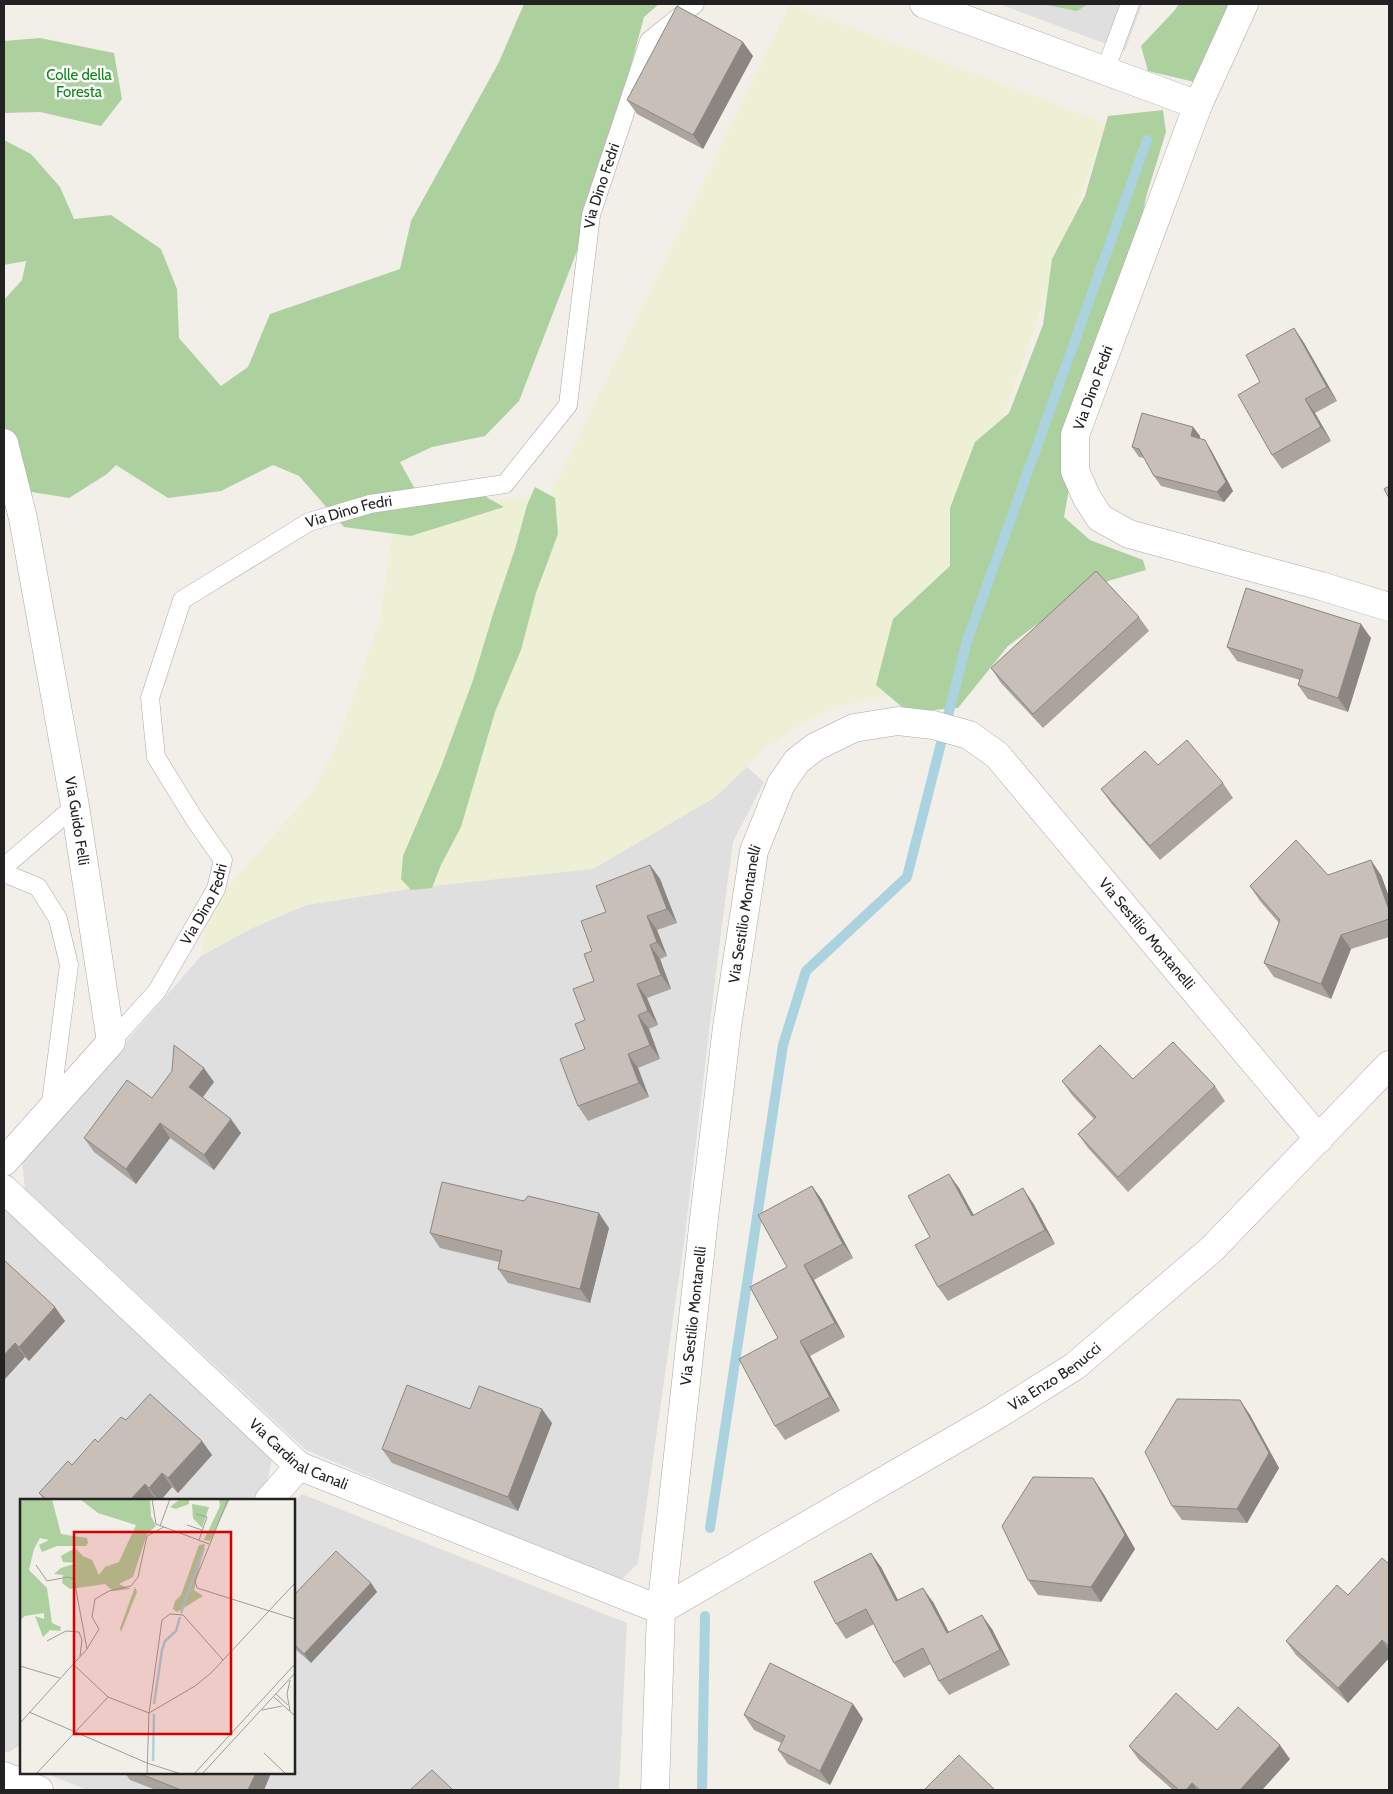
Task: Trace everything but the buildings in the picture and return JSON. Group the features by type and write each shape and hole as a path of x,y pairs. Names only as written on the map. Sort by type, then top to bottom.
{"street":[{"path":"924,4 1198,105"},
{"name":"Via Dino Fedri","path":"1244,4 1198,105 1075,435 1075,471 1087,498 1100,518 1129,534 1321,586 1389,607"},
{"name":"Via Guido Felli","path":"4,443 23,518 75,806 111,1042"},
{"name":"Via Sestilio Montanelli","path":"655,1790 661,1610 727,1028 754,851 781,784 797,761 815,747 854,728 898,721 932,725 969,735 997,755 1319,1139"},
{"path":"4,1162 111,1042"},
{"name":"Via Enzo Benucci","path":"661,1610 985,1422 1075,1366 1212,1249 1389,1065"},
{"name":"Via Cardinal Canali","path":"4,1189 299,1466 661,1610"},
{"path":"270,1499 299,1466"}],"lane":[{"name":"Via Dino Fedri","path":"111,1042 157,991 216,889 224,860 195,820 156,757 150,698 182,600 309,522 370,504 505,484 568,404 591,215 649,41 695,4"},
{"path":"1105,70 1130,4"},
{"path":"4,867 75,806"},
{"path":"4,873 38,886 58,918 69,965 50,1110"}],"shaded area":[{"path":"999,4 1142,4 1125,51"},
{"path":"747,767 764,782 733,842 684,1242 638,1563 619,1582 306,1450 25,1189 22,1161 201,956 252,928 306,905 415,888 714,798"},
{"path":"4,1207 6,1207 272,1460 267,1482 251,1499 20,1499 20,1746 9,1752 4,1752"},
{"path":"302,1494 627,1623 619,1790 87,1790 50,1775 295,1774 295,1502"}],"green space":[{"path":"524,4 659,4 644,17 591,215 519,401 485,436 432,447 400,462 416,491 465,485 504,507 411,536 344,527 299,476 273,465 221,491 168,498 116,465 107,474 69,498 13,489 4,492 4,300 22,280 26,261 4,265 4,140 31,154 60,187 74,219 111,215 161,249 177,289 179,338 221,386 248,367 270,314 400,269 411,221 499,62"},
{"path":"790,4 1106,123 908,692 840,706 803,723 768,746 714,798 593,869 415,888 306,905 252,928 201,956 207,919 224,890 313,791 335,748 380,620 394,519 439,502 549,497"},
{"path":"1041,4 1088,4 1077,11"},
{"path":"1179,4 1253,4 1244,40 1203,84 1148,71 1141,46"},
{"name":"Colle della Foresta","path":"40,38 114,53 122,99 101,126 40,112 4,113 4,41"},
{"path":"1163,110 1166,132 1146,197 1128,290 1070,483 1064,517 1090,540 1143,560 1146,570 1108,581 1063,605 1008,646 958,708 908,712 876,685 893,619 950,566 950,508 975,442 1009,413 1043,325 1052,259 1085,196 1108,116"},
{"path":"535,487 555,498 558,534 536,593 521,650 495,712 461,827 441,865 432,888 411,890 401,879 403,856 441,767 473,680 515,549 527,505"}],"waterway":[{"path":"710,1528 783,1045 806,971 907,877 967,641 1147,140"},
{"path":"702,1790 705,1616"}]}
